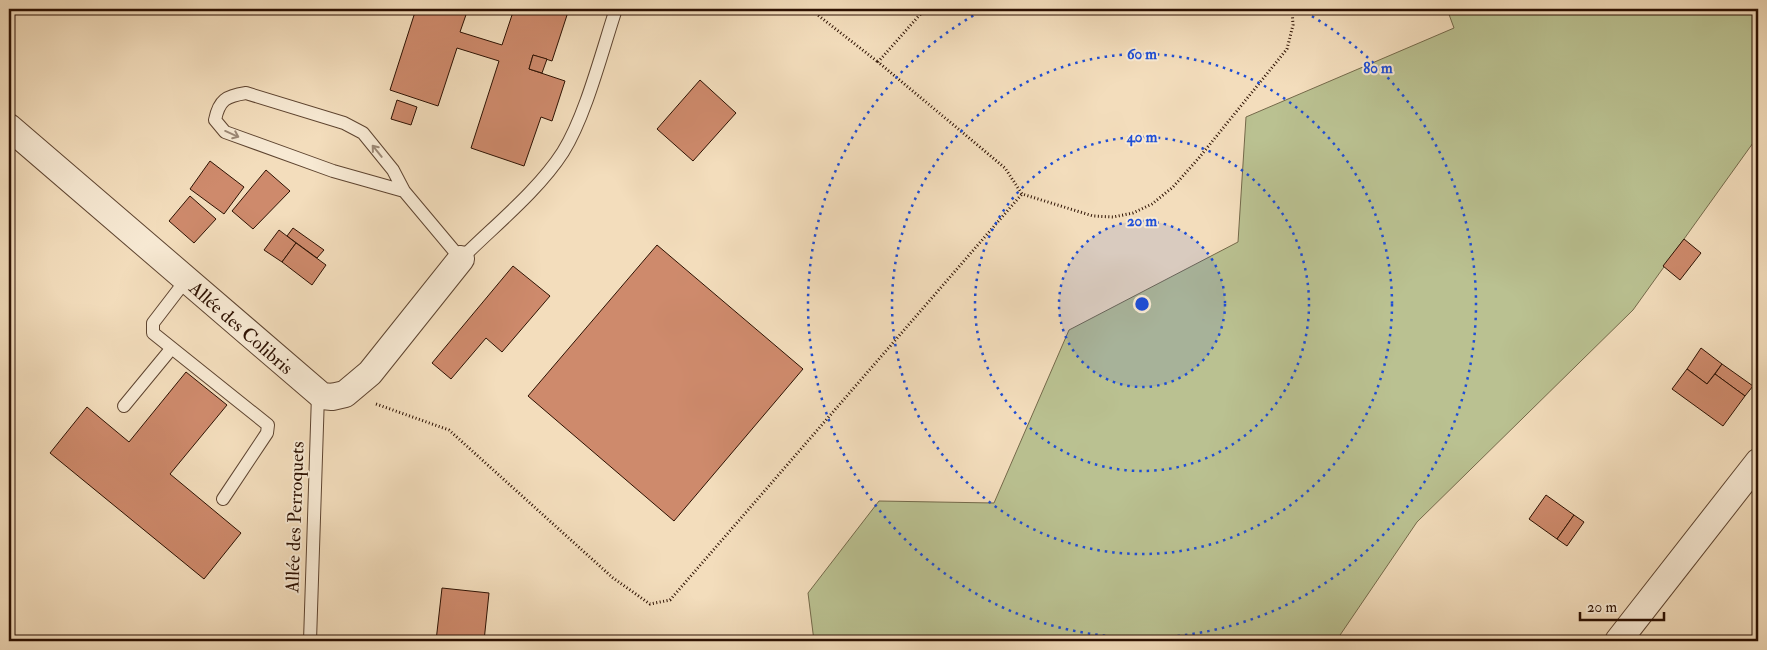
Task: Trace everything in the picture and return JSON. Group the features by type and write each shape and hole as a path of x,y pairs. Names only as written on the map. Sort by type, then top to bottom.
{"street":[{"name":"Allée des Colibris","path":"9,127 318,395"},
{"path":"318,395 332,397 345,394 378,364 461,259"},
{"path":"1618,641 1758,462"}],"lane":[{"path":"404,191 333,171 225,132 215,120 218,107 230,96 246,93 344,123 363,133 392,170 404,191 461,259 542,179 563,151 579,120 616,9"},
{"path":"186,280 152,323 153,333 268,425 268,433 223,499"},
{"path":"124,406 171,349"},
{"name":"Allée des Perroquets","path":"310,641 318,395"}],"path":[{"path":"810,9 878,62 1005,168 1022,194 1093,216 1113,217 1133,213 1152,204 1174,187 1287,49 1293,25 1292,9"},
{"path":"878,62 925,9"},
{"path":"345,394 450,430 612,578 650,604 670,600 1022,194"}],"green space":[{"path":"1447,9 1758,9 1758,136 1633,310 1417,522 1336,641 814,641 808,593 879,501 994,503 1069,330 1238,242 1246,117 1454,28"}],"building":[{"path":"416,9 468,9 460,32 502,45 514,9 569,9 552,61 533,55 529,69 565,81 552,121 541,117 524,166 471,148 499,61 457,48 438,106 390,90"},
{"path":"533,55 547,59 542,73 529,69"},
{"path":"700,80 736,113 693,161 657,129"},
{"path":"397,100 417,107 411,125 391,119"},
{"path":"210,161 244,187 224,214 190,189"},
{"path":"266,170 290,191 253,229 232,211"},
{"path":"190,196 216,219 194,243 169,221"},
{"path":"293,228 324,250 317,258 287,236"},
{"path":"279,230 296,243 282,262 264,250"},
{"path":"1684,239 1701,253 1680,280 1663,266"},
{"path":"296,243 326,265 312,285 282,262"},
{"path":"657,245 803,369 674,521 528,396"},
{"path":"513,266 550,296 502,352 486,338 451,379 432,363"},
{"path":"1701,348 1722,364 1707,384 1687,369"},
{"path":"1722,364 1753,386 1745,396 1715,374"},
{"path":"1687,369 1707,384 1715,374 1745,396 1723,426 1672,389"},
{"path":"186,372 227,405 170,474 241,533 204,579 50,453 87,407 129,442"},
{"path":"1546,495 1574,515 1557,539 1529,519"},
{"path":"1574,515 1584,522 1567,546 1557,539"},
{"path":"442,588 489,593 484,641 436,641"}]}
